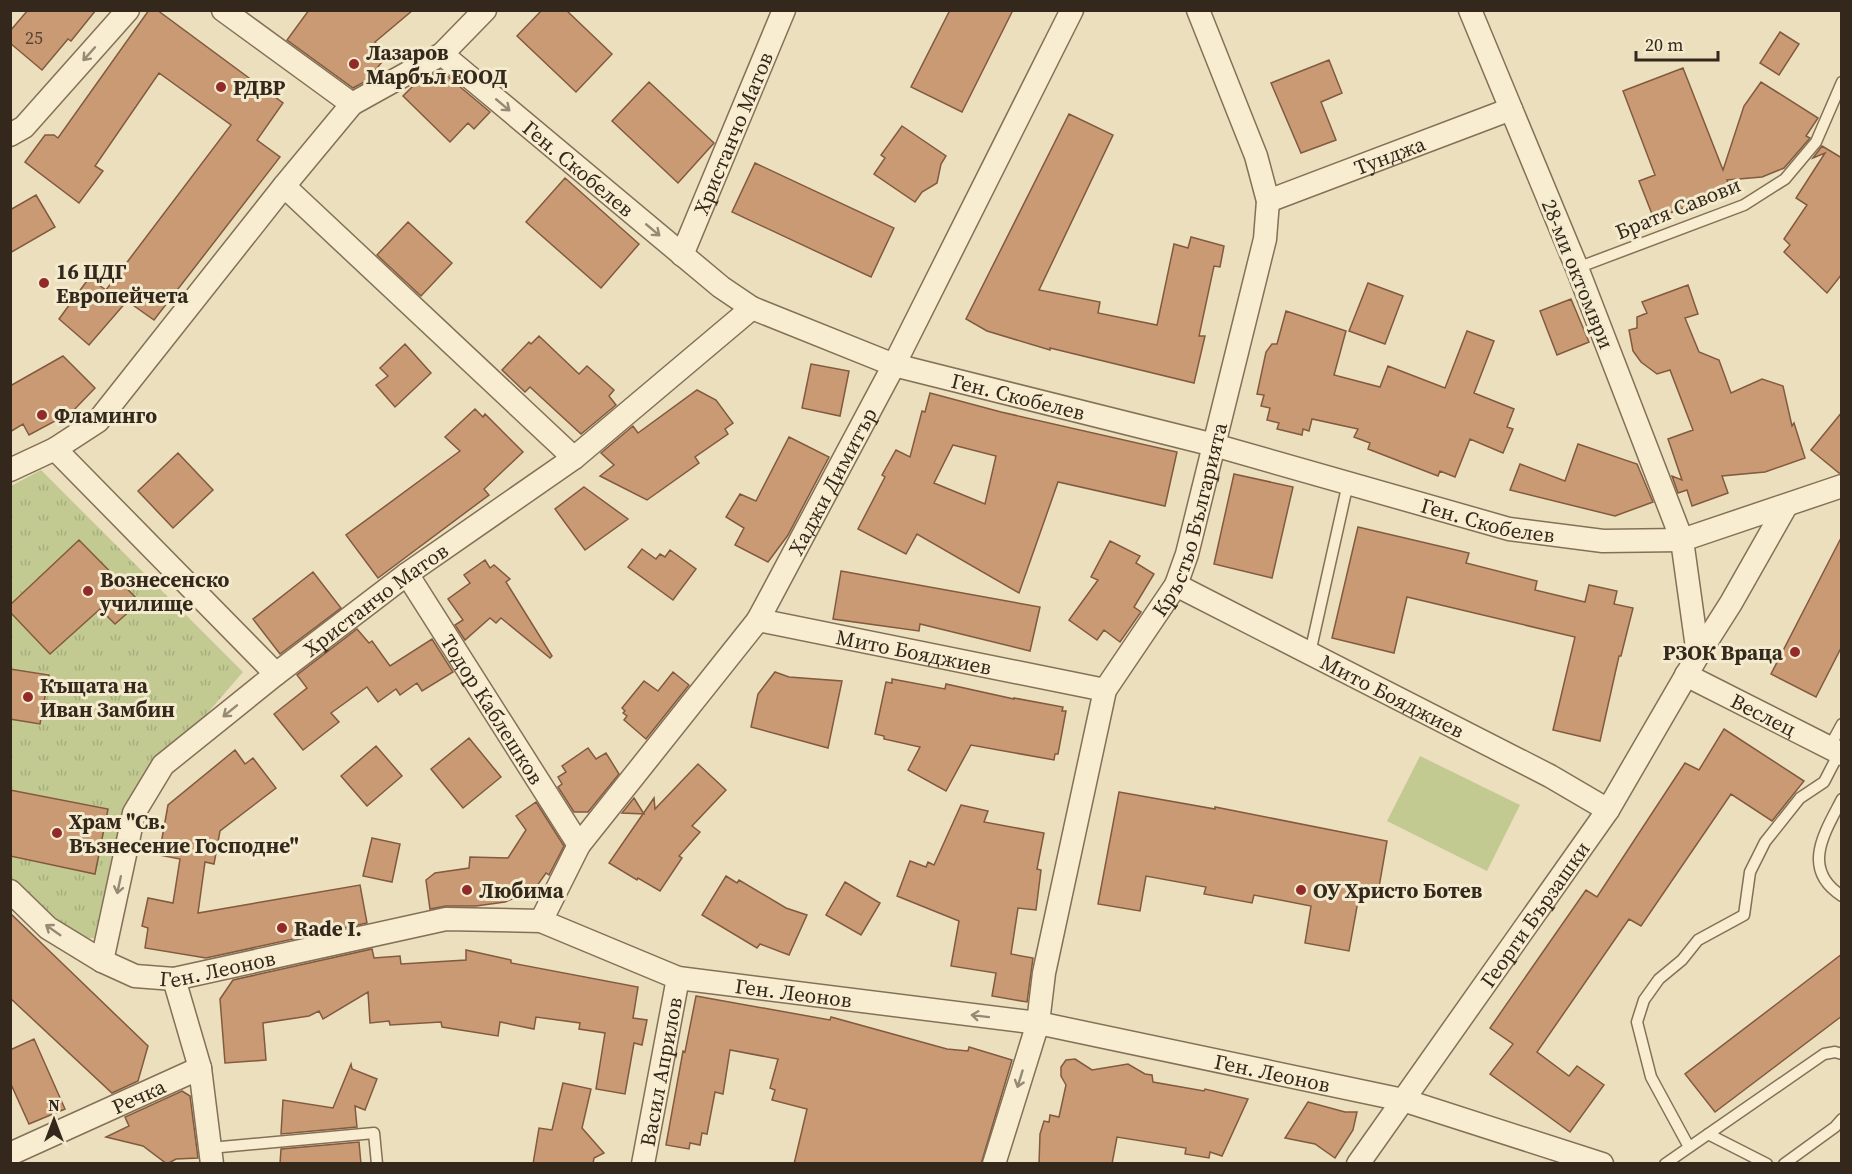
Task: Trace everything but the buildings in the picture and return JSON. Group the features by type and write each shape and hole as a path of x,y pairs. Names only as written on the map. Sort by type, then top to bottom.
{"street":[{"path":"10,135 24,127 128,10"},
{"path":"223,10 352,104"},
{"path":"10,470 55,449 98,421 352,104 442,54 485,10"},
{"name":"Христанчо Матов","path":"682,255 784,10"},
{"name":"Хаджи Димитър","path":"541,921 579,846 758,620 894,365 1072,10"},
{"name":"Кръстьо Българията","path":"994,1164 1038,1023 1044,974 1105,690 1176,585 1187,554 1265,239 1268,201 1256,156 1198,10"},
{"name":"28-ми октомври","path":"1470,10 1577,268 1682,540 1698,655"},
{"name":"Ген. Скобелев","path":"442,54 682,255 752,308 894,365 1214,445 1509,529 1603,541 1682,540 1842,486"},
{"name":"Тунджа","path":"1268,201 1511,109"},
{"path":"284,186 574,458"},
{"name":"Христанчо Матов","path":"102,962 134,813 163,765 276,674 407,574 574,458 752,308"},
{"path":"55,449 276,674"},
{"name":"Георги Бързашки","path":"1358,1164 1608,810 1786,506"},
{"name":"Тодор Каблешков","path":"407,574 579,846"},
{"name":"Мито Бояджиев","path":"1176,585 1550,776 1608,810"},
{"name":"Мито Бояджиев","path":"758,620 1105,690"},
{"name":"Веслец","path":"1686,675 1837,752"},
{"name":"Ген. Леонов","path":"10,891 48,928 102,962 135,976 174,978 446,919 541,921 678,978 1038,1023 1403,1100 1602,1164"},
{"path":"174,978 200,1068 211,1156"},
{"name":"Васил Априлов","path":"643,1164 678,978"},
{"name":"Речка","path":"10,1154 200,1068"}],"lane":[{"name":"Братя Савови","path":"1577,268 1744,205 1785,179 1816,142 1842,82"},
{"path":"1310,653 1348,483"},
{"path":"1689,1147 1651,1077 1637,1022 1644,1000 1659,979 1682,960 1698,940 1744,915 1750,872 1765,842 1800,798 1824,782 1837,752 1842,724"},
{"path":"1842,799 1819,845 1818,860 1822,875 1834,891 1842,896"},
{"path":"1665,1164 1824,1054 1835,1052 1842,1054"},
{"path":"1784,1164 1835,1127 1842,1119"},
{"path":"211,1156 374,1133 377,1164"},
{"path":"1708,1134 1767,1164"}],"green space":[{"path":"41,470 243,672 122,812 94,938 68,940 11,883 11,486"},
{"path":"1420,756 1520,805 1487,871 1387,821"}],"place":[{"name":"Лазаров Марбъл ЕООД","path":"354,64"},
{"name":"РДВР","path":"221,87"},
{"name":"16 ЦДГ Европейчета","path":"44,283"},
{"name":"Фламинго","path":"42,415"},
{"name":"Вознесенско училище","path":"88,591"},
{"name":"РЗОК Враца","path":"1795,652"},
{"name":"Къщата на Иван Замбин","path":"28,697"},
{"name":"Храм \"Св. Възнесение Господне\"","path":"57,833"},
{"name":"Любима","path":"467,890"},
{"name":"ОУ Христо Ботев","path":"1301,890"},
{"name":"Rade I.","path":"282,928"}]}
